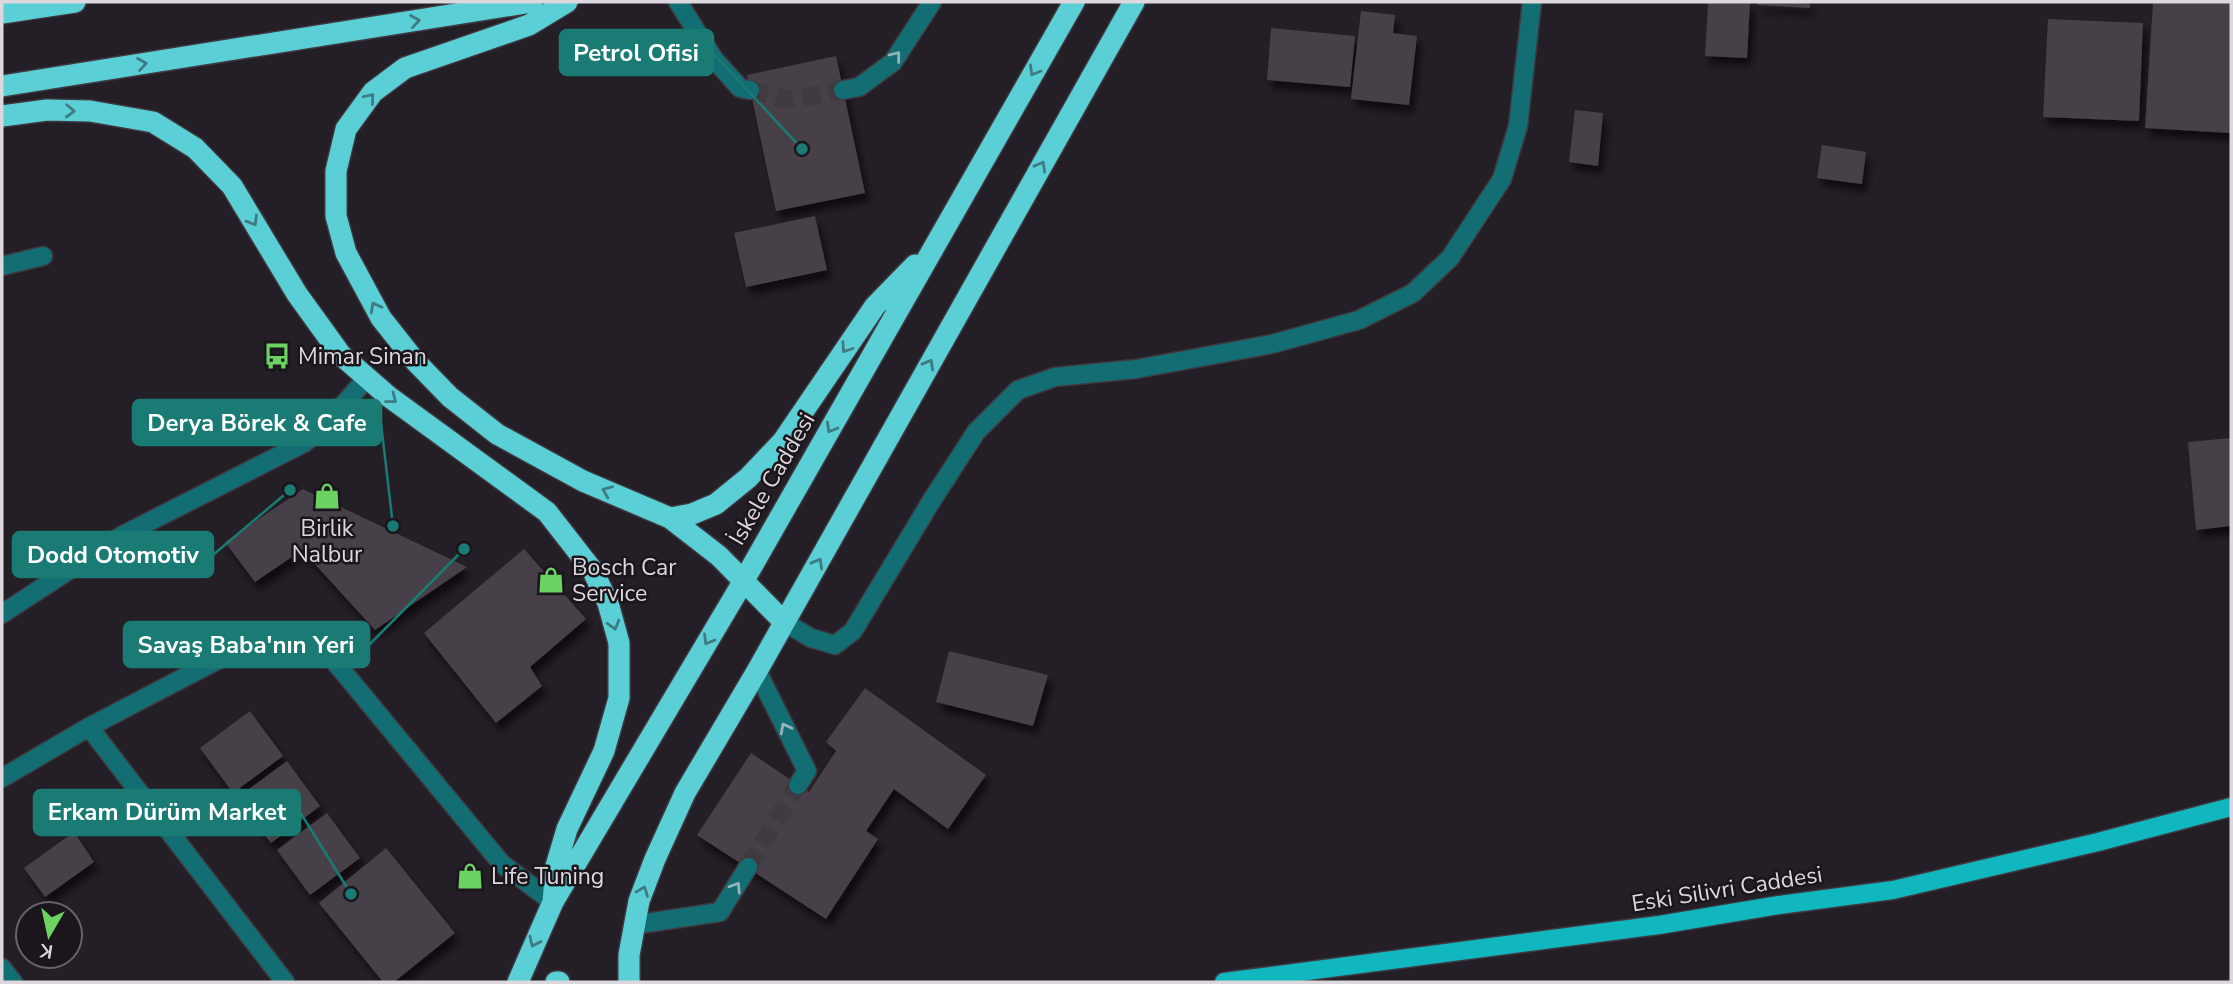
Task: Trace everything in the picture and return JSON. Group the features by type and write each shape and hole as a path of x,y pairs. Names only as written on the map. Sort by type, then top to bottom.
{"highway":[{"path":"2,13 75,2"},
{"path":"2,86 532,2"},
{"path":"567,2 529,25 405,68 373,92 346,129 335,171 336,216 346,253 381,318 415,361 450,397 497,434 583,481 670,519 719,556 784,622"},
{"path":"629,982 629,955 639,901 685,793 757,671 1133,3"},
{"name":"İskele Caddesi","path":"518,982 553,902 743,582 1071,7"},
{"path":"2,116 47,110 89,111 153,122 195,148 232,186 297,295 341,355 388,396 547,512 593,571 608,603 620,643 619,698 604,751 567,828 556,866 553,902"},
{"path":"670,519 716,504 748,478 783,441 874,306 938,241"}],"main road":[{"name":"Eski Silivri Caddesi","path":"1224,982 1646,927 1893,890 2098,842 2231,807"}],"street":[{"path":"678,2 714,59 740,88 750,90"},
{"path":"843,90 859,87 892,62 932,2"},
{"path":"784,622 811,638 835,645 853,631 976,432 1018,390 1055,377 1136,369 1272,344 1359,320 1413,293 1450,258 1502,179 1518,126 1532,2"},
{"path":"2,266 43,256"},
{"path":"2,614 121,536 304,443 326,424 368,378"},
{"path":"2,778 89,727 269,633 294,637 326,651 502,864 553,902"},
{"path":"757,671 807,771 798,785"},
{"path":"89,727 285,982"},
{"path":"633,925 720,912 748,867"},
{"path":"2,968 13,982"}],"building":[{"path":"1708,2 1750,2 1747,58 1705,56"},
{"path":"1757,2 1810,2 1810,8 1757,5"},
{"path":"2153,2 2231,2 2231,133 2145,128"},
{"path":"1361,11 1395,15 1393,33 1417,36 1409,105 1351,99"},
{"path":"2048,19 2143,23 2139,121 2043,117"},
{"path":"1271,28 1355,36 1350,87 1267,80"},
{"path":"836,56 865,193 776,211 747,75"},
{"path":"1575,110 1603,113 1598,166 1569,162"},
{"path":"1822,145 1866,152 1862,184 1817,178"},
{"path":"815,216 827,270 746,287 734,233"},
{"path":"2231,438 2231,526 2196,530 2188,442"},
{"path":"303,489 467,567 375,630 302,550 255,582 225,542"},
{"path":"524,549 586,619 530,667 542,686 496,723 424,633"},
{"path":"949,651 1048,675 1033,726 936,702"},
{"path":"865,688 986,775 948,829 894,789 866,831 878,839 826,919 697,835 751,753 809,792 836,751 826,742"},
{"path":"250,711 283,756 233,793 200,748"},
{"path":"287,761 320,806 271,843 237,798"},
{"path":"327,813 360,858 310,895 277,850"},
{"path":"74,832 94,862 45,897 24,868"},
{"path":"386,848 455,933 394,982 383,982 319,903"}],"tunnel":[{"path":"750,90 790,100 843,90"},
{"path":"748,867 798,785"}],"place":[{"name":"Petrol Ofisi","path":"802,149"},
{"name":"Mimar Sinan","path":"277,356"},
{"name":"Dodd Otomotiv","path":"290,490"},
{"name":"Birlik Nalbur","path":"327,496"},
{"name":"Derya Börek & Cafe","path":"393,526"},
{"name":"Savaş Baba'nın Yeri","path":"464,549"},
{"name":"Bosch Car Service","path":"551,580"},
{"name":"Life Tuning","path":"470,876"},
{"name":"Erkam Dürüm Market","path":"351,894"}]}
